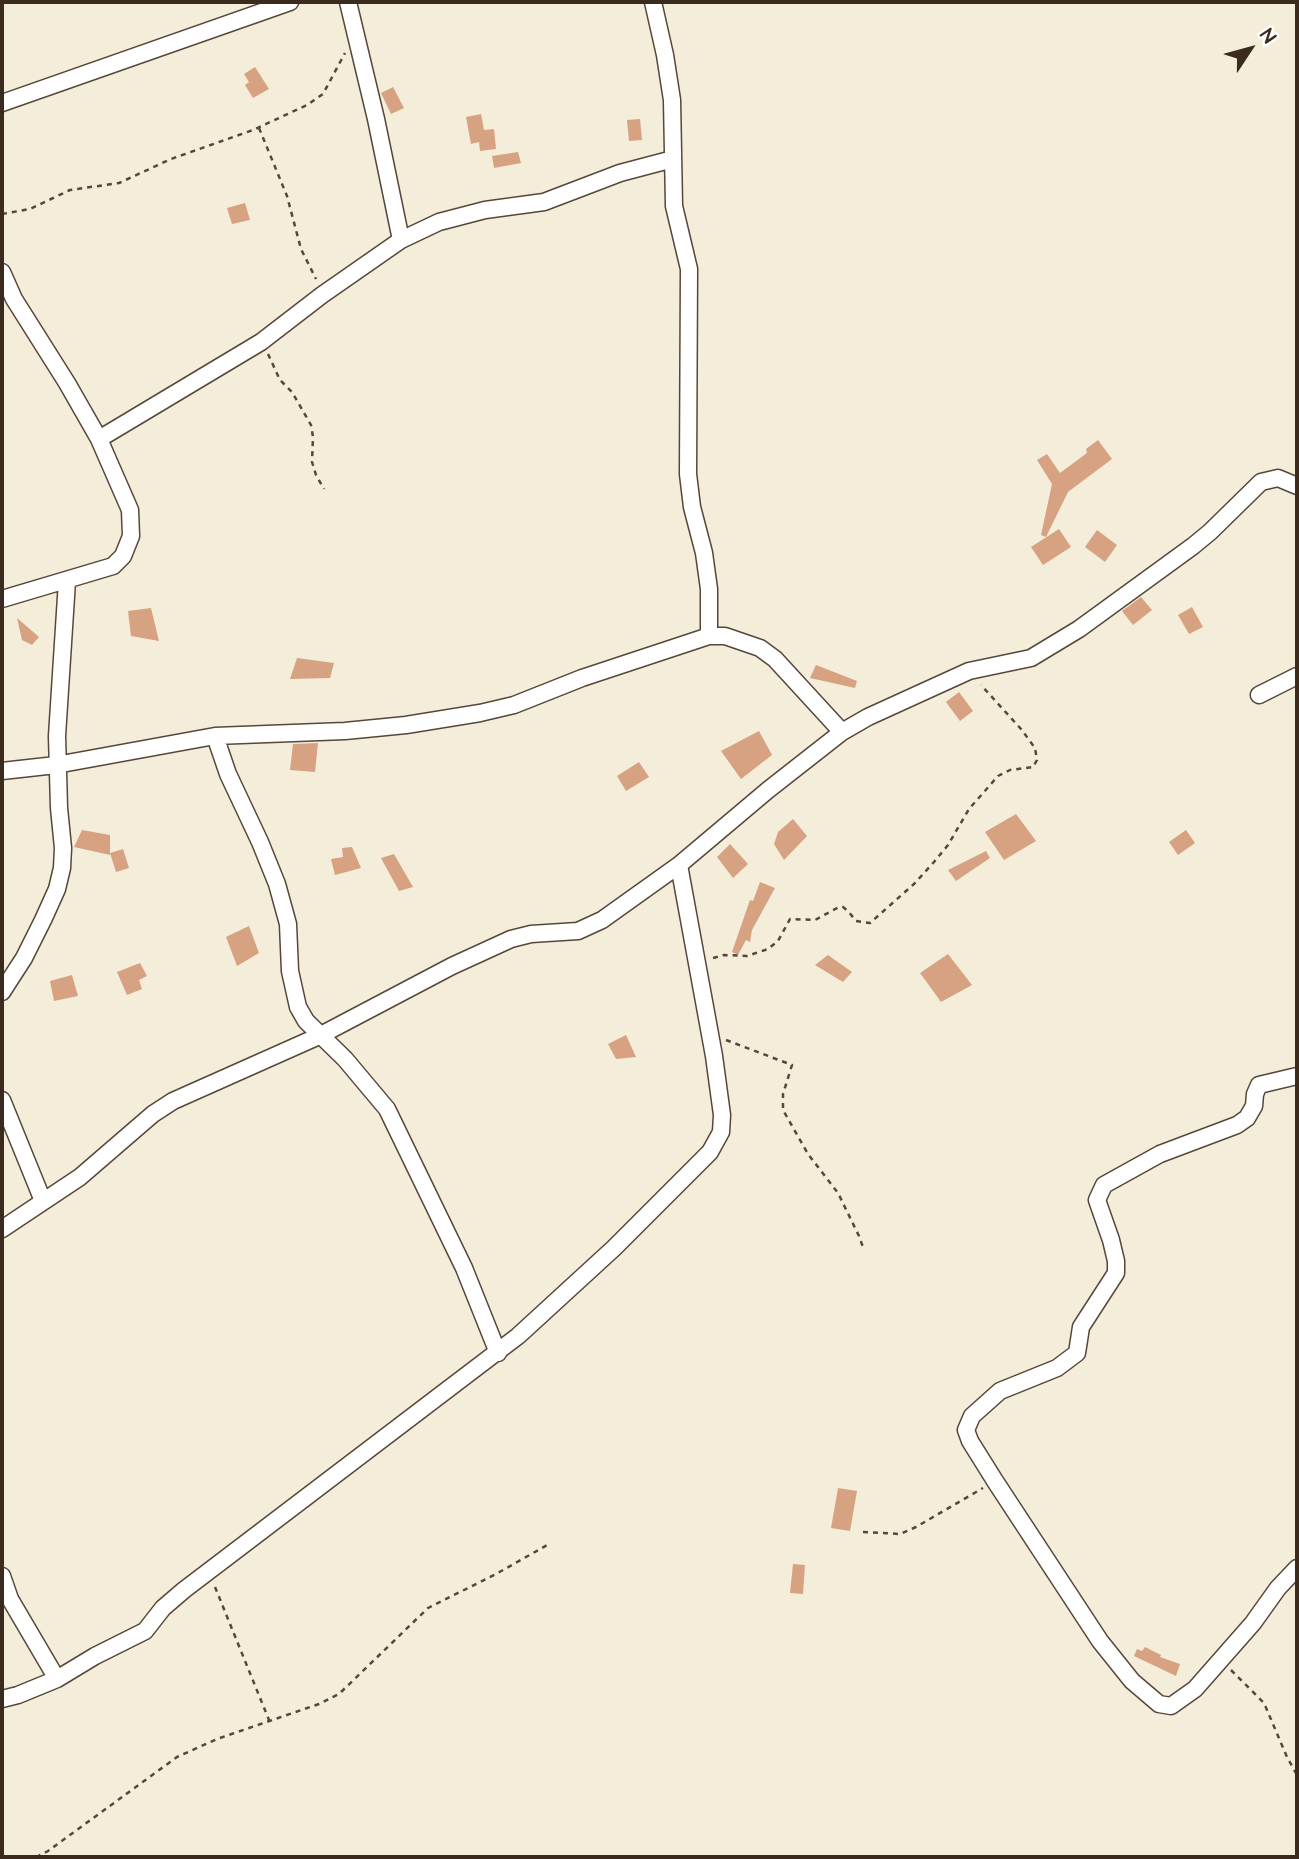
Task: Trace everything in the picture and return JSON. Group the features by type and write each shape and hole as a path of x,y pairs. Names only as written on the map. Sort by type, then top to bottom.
{"street":[{"path":"2,103 290,2"},
{"path":"348,2 401,240"},
{"path":"653,2 672,100 674,206 689,269 688,474 692,507 708,577 709,636"},
{"path":"99,439 261,342 401,240 439,222 485,210 544,202 620,173 673,159"},
{"path":"2,272 14,299 99,439 130,510 131,536 123,556 113,566 2,598"},
{"path":"2,1229 79,1177 153,1114 173,1101 319,1036 452,965 512,939 531,934 578,931 602,920 679,865 842,732 868,717 970,671 1031,658 1079,629 1210,532 1261,482 1278,478 1297,486"},
{"path":"2,992 24,958 57,889 62,868 63,848 56,765 67,581"},
{"path":"2,771 56,765 215,736 345,731 406,725 480,713 514,705 582,678 709,636 725,636 760,648 775,659 842,732"},
{"path":"1259,695 1297,676"},
{"path":"215,736 228,774 277,884 288,924 292,984 302,1014 387,1109 464,1268 498,1353"},
{"path":"2,1699 57,1679 145,1631 163,1608 208,1571 367,1448 498,1353 614,1248 710,1152 722,1132 722,1115 679,865"},
{"path":"1297,1076 1259,1085 1254,1106 1247,1118 1237,1125 1160,1154 1104,1185 1097,1200 1111,1240 1116,1273 1081,1327 1077,1353 1057,1368 1000,1391 972,1416 966,1430 995,1481 1100,1641 1132,1681 1152,1699 1165,1706 1184,1699 1297,1568"},
{"path":"2,1100 43,1201"},
{"path":"2,1576 15,1609 57,1679"}],"path":[{"path":"2,214 30,209 70,190 119,183 171,159 259,127 307,106 323,94 335,69 356,37"},
{"path":"259,127 287,196 301,249 322,295"},
{"path":"261,342 280,380 292,392 311,425 312,462 324,489"},
{"path":"711,964 712,959 717,956 747,956 768,950 778,941 790,919 815,920 843,906 856,922 870,923 914,884 934,862 948,845 969,809 998,776 1010,770 1033,767 1037,760 1035,748 970,671"},
{"path":"710,1033 792,1065 783,1094 783,1110 808,1154 838,1193 864,1250"},
{"path":"863,1532 900,1534 995,1481"},
{"path":"36,1857 177,1757 339,1694 428,1608 549,1544"},
{"path":"208,1571 270,1720"},
{"path":"1220,1660 1264,1703 1297,1775"}],"building":[{"path":"255,67 269,89 253,98 245,85 249,82 244,74"},
{"path":"393,87 404,108 391,114 381,93"},
{"path":"481,114 484,130 494,129 496,149 480,151 479,142 471,144 466,117"},
{"path":"640,119 642,140 629,141 627,120"},
{"path":"518,152 521,163 494,168 492,156"},
{"path":"245,203 250,220 232,224 227,208"},
{"path":"1098,440 1112,459 1068,492 1046,537 1041,535 1052,484 1037,460 1047,454 1060,473 1087,453 1086,449"},
{"path":"1059,529 1071,547 1043,565 1031,547"},
{"path":"1097,530 1117,545 1105,562 1085,547"},
{"path":"1141,597 1152,610 1133,625 1122,611"},
{"path":"1192,607 1203,627 1189,634 1178,615"},
{"path":"151,608 159,641 131,636 128,611"},
{"path":"17,618 39,637 32,645 22,640"},
{"path":"297,658 334,663 330,678 290,679"},
{"path":"816,665 857,681 855,688 810,678"},
{"path":"959,692 973,711 960,721 946,702"},
{"path":"759,731 772,755 741,779 721,751"},
{"path":"318,743 315,772 290,770 293,744"},
{"path":"639,762 649,777 626,791 617,776"},
{"path":"1016,814 1036,841 1004,860 985,832"},
{"path":"793,819 807,836 784,860 774,844 778,832"},
{"path":"82,830 110,835 110,855 74,847"},
{"path":"1186,830 1195,843 1178,855 1169,842"},
{"path":"730,844 748,864 733,878 717,857"},
{"path":"352,847 361,868 335,875 331,859 343,857 342,848"},
{"path":"123,849 129,868 116,872 110,853"},
{"path":"986,851 990,858 956,881 948,870"},
{"path":"394,854 413,887 399,891 381,858"},
{"path":"760,882 775,888 752,930 750,942 746,940 738,955 732,952 750,900 753,901"},
{"path":"249,926 259,953 237,966 226,937"},
{"path":"948,954 972,985 941,1002 920,973"},
{"path":"828,955 852,972 843,982 815,965"},
{"path":"140,963 147,976 139,980 142,989 127,995 117,972"},
{"path":"72,975 78,996 54,1001 50,981"},
{"path":"626,1035 636,1057 616,1059 608,1044"},
{"path":"838,1488 857,1491 850,1531 831,1528"},
{"path":"793,1564 805,1565 803,1594 790,1593"},
{"path":"1145,1647 1161,1655 1160,1657 1180,1664 1176,1676 1134,1656 1137,1649 1142,1651"}]}
